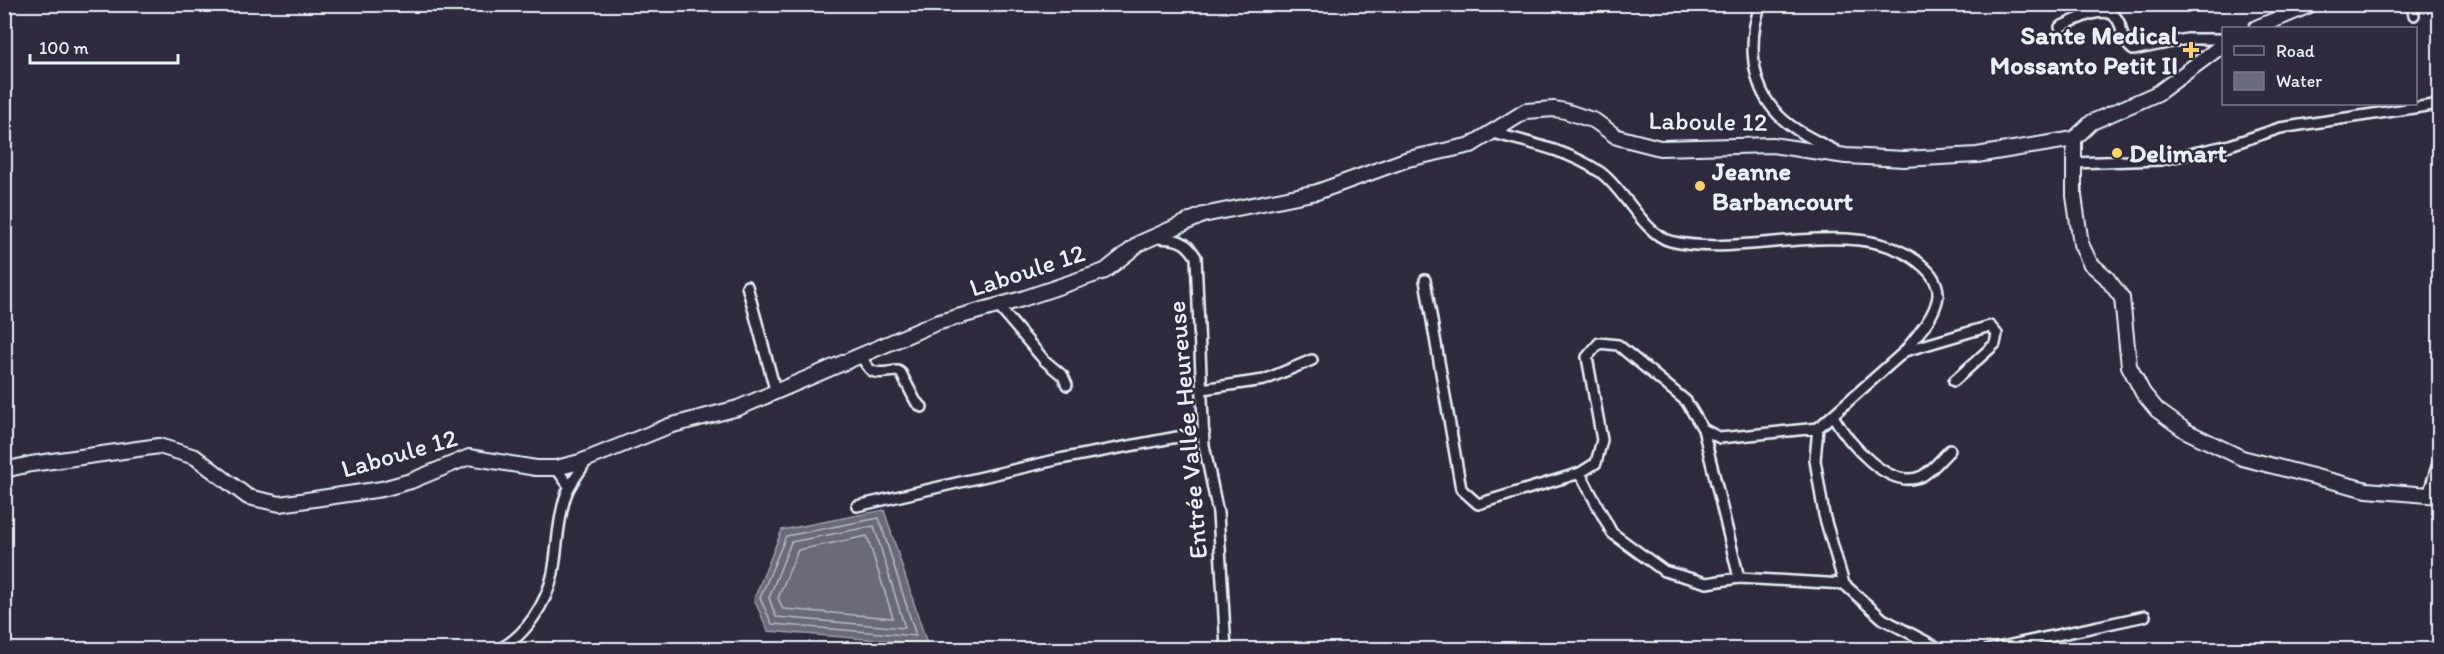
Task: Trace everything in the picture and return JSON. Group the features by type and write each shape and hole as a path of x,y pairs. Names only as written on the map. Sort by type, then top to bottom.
{"street":[{"path":"1761,4 1756,18 1752,52 1759,85 1774,111 1800,132 1846,156"},
{"path":"2258,27 2312,4"},
{"path":"2411,4 2415,15"},
{"path":"2060,27 2102,8 2111,9 2118,16 2126,45 2133,50 2187,39 2222,41"},
{"path":"2222,42 2158,93 2092,122 2074,139 2072,163 2081,244 2090,263 2106,277 2122,298 2129,366 2143,393 2157,410 2186,431 2242,458 2367,490 2434,496 2439,458"},
{"path":"2072,163 2161,160 2230,145 2280,128 2439,104"},
{"name":"Laboule 12","path":"4,470 159,446 195,456 248,497 280,504 382,489 411,481 469,456 536,468 556,468 587,459 669,426 718,415 776,393 860,354 936,323 998,306 1105,271 1140,243 1203,216 1317,192 1408,159 1471,145 1527,111 1554,109 1595,121 1617,137 1660,148 1772,145 1846,156 1904,159 1977,155 2074,139"},
{"path":"1489,132 1555,150 1600,172 1651,231 1671,241 1755,246 1839,238 1877,244 1907,256 1923,266 1933,277 1938,294 1931,315 1905,351 1818,428 1719,438 1703,429"},
{"name":"Entrée Vallée Heureuse","path":"1154,238 1177,239 1189,245 1196,257 1204,432 1218,513 1226,650"},
{"path":"1425,280 1461,489 1478,504 1580,473 1596,463 1602,440 1587,357 1599,343 1618,345 1686,401 1703,429 1739,578"},
{"path":"747,286 776,393"},
{"path":"998,306 1044,360 1063,376 1067,386"},
{"path":"1905,351 1990,326 1997,334 1995,344 1954,381"},
{"path":"860,354 869,371 874,374 898,371 916,402 922,407"},
{"path":"1202,389 1264,380 1312,360"},
{"path":"1833,416 1845,436 1872,464 1889,473 1907,478 1921,476 1950,450"},
{"path":"1818,428 1815,460 1824,515 1844,584 1883,619 1942,650"},
{"path":"857,506 1060,459 1204,432"},
{"path":"503,648 519,633 543,601 553,573 561,512 569,486 587,459"},
{"path":"556,468 569,486"},
{"path":"1580,473 1612,533 1664,572 1707,583 1739,578 1844,584"},
{"path":"1988,650 2145,616"}],"water":[{"path":"884,510 927,644 768,631 754,599 782,530"}],"place":[{"name":"Sante Medical Mossanto Petit II","path":"2191,50"},
{"name":"Delimart","path":"2117,153"},
{"name":"Jeanne Barbancourt","path":"1700,186"}]}
